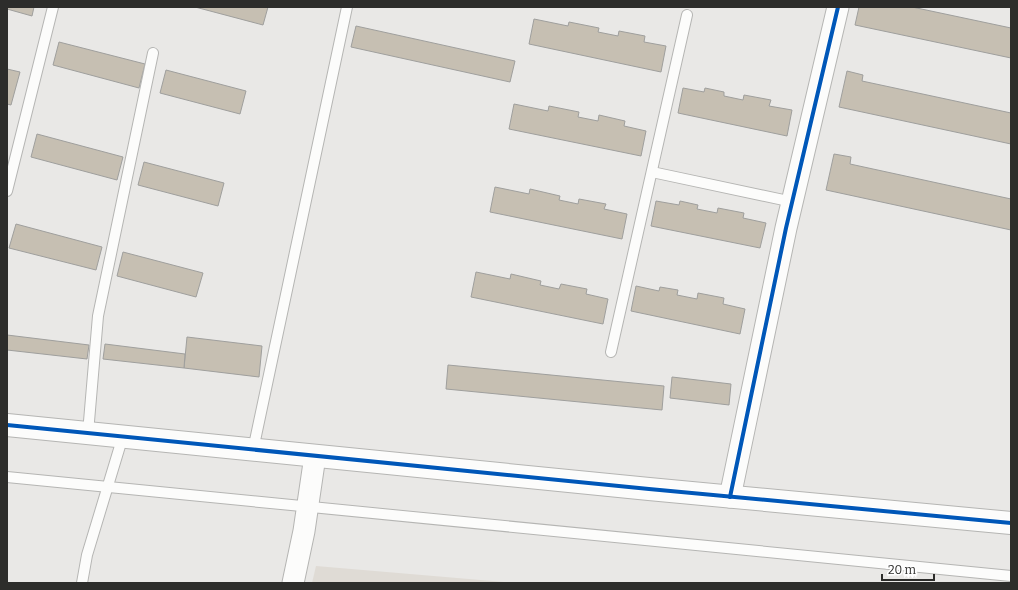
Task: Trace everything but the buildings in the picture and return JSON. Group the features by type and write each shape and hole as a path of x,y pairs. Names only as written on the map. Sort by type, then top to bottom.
{"street":[{"path":"730,497 792,202 838,7"},
{"path":"7,425 730,497 1011,523"},
{"path":"293,583 308,506 315,456"}],"lane":[{"path":"7,191 53,7"},
{"path":"253,450 347,7"},
{"path":"611,352 687,15"},
{"path":"88,433 98,316 153,53"},
{"path":"652,172 792,202"},
{"path":"82,583 87,555 123,436"},
{"path":"7,477 1011,576"}],"shaded area":[{"path":"316,566 517,583 312,583"}],"cycle path":[{"path":"730,497 786,228 838,7"},
{"path":"7,425 649,489 1011,523"}]}
